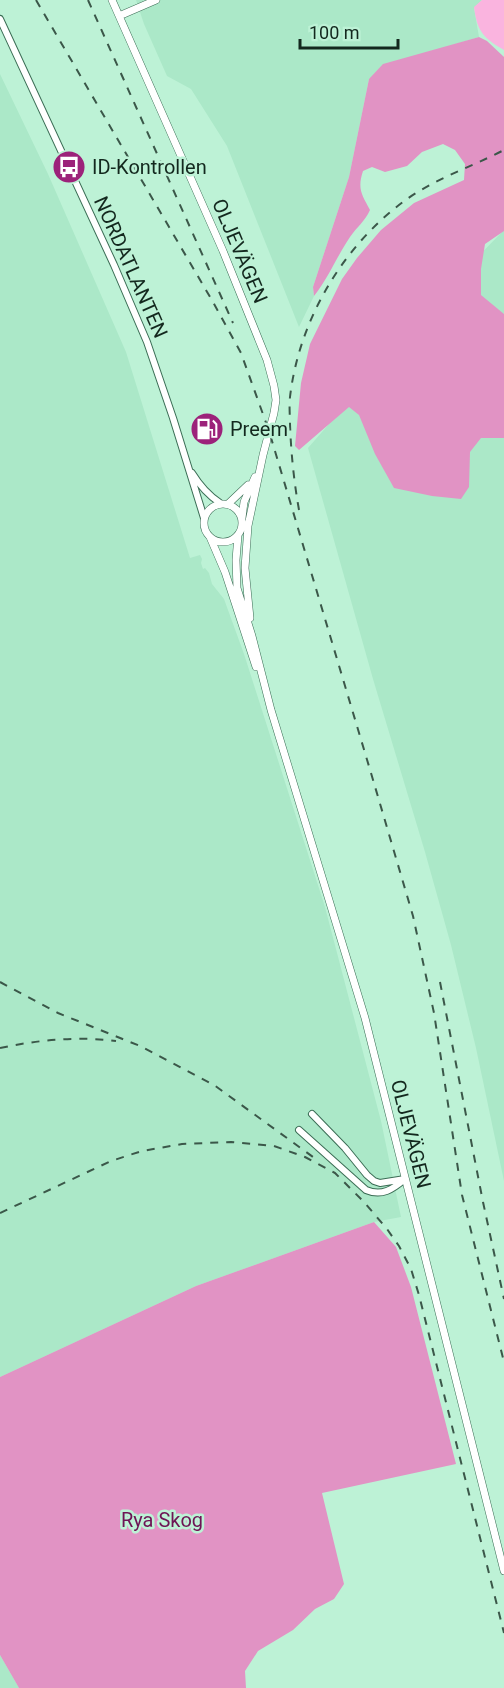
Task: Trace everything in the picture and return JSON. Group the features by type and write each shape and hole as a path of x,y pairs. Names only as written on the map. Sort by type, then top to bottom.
{"street":[{"name":"OLJEVÄGEN","path":"112,0 223,251 267,360 274,386 276,400 274,413 248,526 245,568 252,636"},
{"path":"119,16 156,0"},
{"name":"NORDATLANTEN","path":"0,19 147,342 204,518"},
{"name":"OLJEVÄGEN","path":"263,455 244,502 242,529 238,535 237,588 365,1018 504,1571"},
{"name":"NORDATLANTEN","path":"189,468 208,494 224,504"},
{"name":"OLJEVÄGEN","path":"255,476 246,488 224,504 209,509 204,518 204,527 225,572 245,637 272,710"},
{"path":"224,504 237,509 242,518"},
{"path":"210,537 216,541 226,542 238,535"},
{"path":"312,1114 374,1181 405,1179"},
{"path":"298,1130 366,1190 381,1193 392,1190 405,1179"}],"shaded area":[{"path":"136,0 482,0 474,8 479,37 429,52 369,79 349,177 313,287 314,296 299,327 227,146 191,89 167,76"},
{"path":"482,0 504,0 504,50 491,42 479,28 474,7"},
{"path":"0,74 48,174 126,352 190,558 200,555 203,569 205,568 209,573 212,584 224,599 244,654 325,907 381,1121 401,1217 374,1222 196,1286 0,1377"},
{"path":"504,230 504,1181 476,1048 451,945 308,448 453,282"},
{"path":"0,1655 19,1688 0,1688"}],"green space":[{"path":"479,37 487,41 504,57 504,231 485,244 481,269 481,295 504,314 504,438 481,438 470,452 469,487 461,499 394,488 375,454 359,415 349,407 299,450 295,446 301,383 310,344 342,279 381,230 414,203 464,180 465,164 455,150 443,144 422,152 407,166 385,172 372,167 363,171 360,187 370,210 350,237 314,296 313,287 349,177 369,79 383,64"},
{"name":"Rya Skog","path":"374,1222 396,1247 411,1287 456,1464 322,1493 344,1584 334,1599 315,1609 293,1630 258,1651 245,1671 246,1688 19,1688 0,1655 0,1377 196,1286"}],"railway":[{"path":"36,0 241,353 269,431 413,916 434,1013 462,1195 504,1362"},
{"path":"88,0 233,323"},
{"path":"299,510 292,457 290,397 303,340 328,286 363,239 407,199 442,179 504,150"},
{"path":"0,982 58,1013 140,1046 214,1085 313,1157"},
{"path":"440,982 504,1299"},
{"path":"0,1048 58,1040 116,1041"},
{"path":"0,1213 111,1161 142,1151 182,1144 231,1142 274,1146 305,1157 335,1173 387,1229 411,1269 504,1633"}],"place":[{"name":"ID-Kontrollen","path":"69,167"},
{"name":"Preem","path":"207,429"}]}
